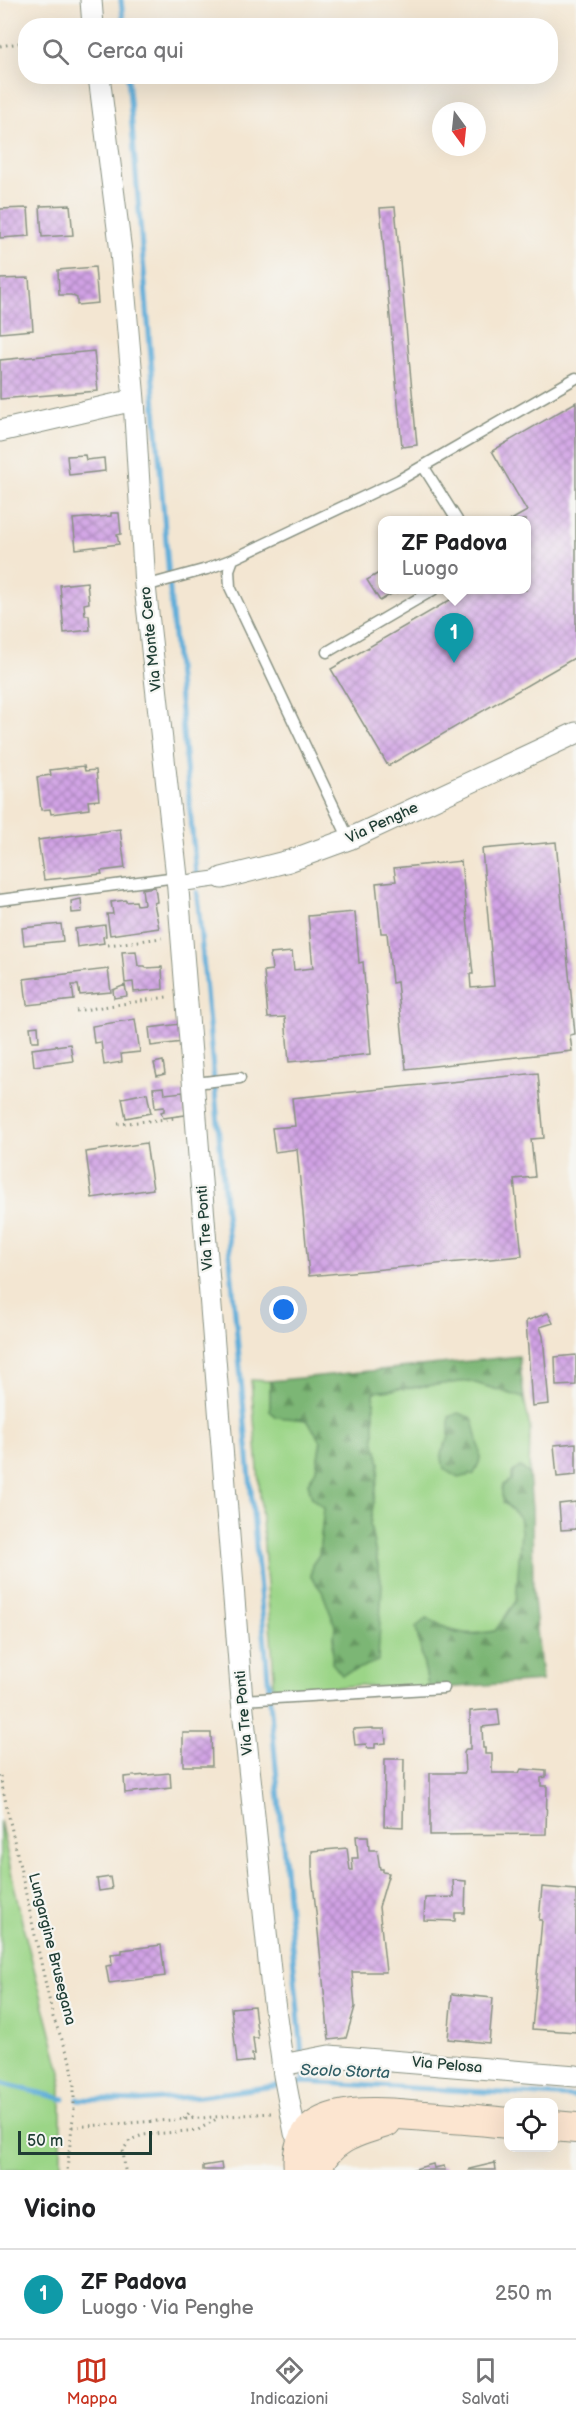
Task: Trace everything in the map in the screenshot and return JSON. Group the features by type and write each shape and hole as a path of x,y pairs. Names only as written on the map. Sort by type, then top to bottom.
{"main road":[{"path":"308,2164 309,2132 318,2124 335,2116 364,2112 504,2123"},
{"path":"308,2164 339,2141 356,2132 415,2115"},
{"path":"558,2126 576,2128"}],"street":[{"path":"91,0 92,18"},
{"name":"Via Monte Cero","path":"100,84 121,252 178,880"},
{"path":"0,431 134,400"},
{"name":"Via Penghe","path":"178,880 222,878 289,861 349,839 576,733"},
{"name":"Via Tre Ponti","path":"178,880 242,1700 271,1980 287,2082"},
{"name":"Via Pelosa","path":"287,2082 316,2058 329,2056 576,2076"},
{"path":"287,2082 364,2112"},
{"path":"287,2082 295,2133 308,2164"}],"lane":[{"path":"151,585 233,559 423,466 576,378"},
{"path":"423,466 454,516"},
{"path":"233,559 229,570 230,587 349,839"},
{"path":"327,651 427,594"},
{"path":"0,900 178,880"},
{"path":"195,1083 240,1078"},
{"path":"242,1700 444,1688"}],"path":[{"path":"0,46 18,43"},
{"path":"108,945 182,936"},
{"path":"76,1011 187,994"},
{"path":"118,1124 196,1116"},
{"name":"Lungargine Brusegana","path":"0,1776 53,2017 71,2062 74,2083 68,2170"},
{"path":"125,2170 123,2150 130,2140 143,2135 198,2130 287,2082"},
{"path":"72,2127 219,2118"}],"green space":[{"path":"519,1356 524,1398 469,1381 374,1392 374,1439 380,1463 370,1525 382,1585 378,1661 342,1675 332,1663 335,1625 322,1591 311,1577 312,1565 319,1555 324,1508 312,1498 308,1483 316,1469 321,1441 307,1420 276,1417 270,1411 270,1381"},
{"path":"251,1380 270,1381 270,1411 307,1420 321,1441 316,1469 308,1483 312,1498 324,1508 319,1555 312,1565 311,1577 322,1591 335,1625 332,1663 382,1585 370,1525 380,1463 374,1439 374,1392 469,1381 524,1398 530,1428 529,1474 521,1467 513,1472 503,1502 519,1516 521,1532 517,1601 495,1631 465,1633 451,1630 437,1623 416,1627 429,1689 412,1690 359,1685 274,1693"},
{"path":"458,1413 472,1418 478,1439 480,1459 474,1474 458,1478 444,1469 441,1453 449,1437 449,1417"},
{"path":"520,1467 529,1474 533,1589 542,1681 429,1689 416,1627 427,1618 452,1632 472,1635 495,1631 516,1601 521,1532 519,1516 505,1503 502,1491 503,1485 511,1480 513,1472"},
{"path":"0,1821 23,1926 61,2072 61,2170 0,2170"}],"building":[{"path":"70,205 73,235 42,237 40,206"},
{"path":"395,207 417,445 402,447 380,208"},
{"path":"28,208 30,236 0,238 0,209"},
{"path":"95,267 98,303 77,305 77,298 71,295 59,295 58,270"},
{"path":"29,278 33,330 0,333 0,279"},
{"path":"94,351 98,391 0,399 0,360"},
{"path":"576,402 576,657 388,766 331,669 460,594 531,594 531,516 518,516 527,511 492,451"},
{"path":"85,455 86,460 104,458 105,471 69,475 67,456"},
{"path":"111,513 119,513 121,534 117,535 119,544 76,549 73,519 111,516"},
{"path":"378,573 378,594 391,594 380,601 367,580"},
{"path":"87,582 89,603 84,604 85,615 89,615 90,630 64,633 60,585"},
{"path":"84,766 85,771 96,770 99,800 88,801 89,809 51,814 50,809 41,810 37,777 51,775 50,770"},
{"path":"120,829 125,868 101,871 102,874 44,880 38,840"},
{"path":"556,842 575,1034 570,1035 572,1051 406,1069 397,982 392,983 387,933 381,933 376,883 396,881 394,868 461,861 473,974 470,974 471,988 494,986 482,849"},
{"path":"155,887 157,902 154,903 159,928 110,935 107,914 113,914 111,902 126,900 126,902 136,901 137,905 144,904 142,889"},
{"path":"81,899 82,912 72,913 71,901"},
{"path":"355,912 359,963 363,962 371,1054 289,1062 285,1017 268,1018 264,971 272,970 270,954 292,952 294,970 313,968 308,916"},
{"path":"61,924 63,941 24,945 22,928"},
{"path":"105,925 104,943 77,947 75,929"},
{"path":"136,951 138,966 162,967 163,989 134,992 133,982 125,983 122,952"},
{"path":"108,969 111,992 80,995 78,985 72,985 74,1000 27,1005 24,979"},
{"path":"125,985 127,996 114,998 113,990"},
{"path":"135,1019 140,1052 121,1054 122,1062 104,1065 101,1042 94,1043 92,1026"},
{"path":"180,1024 182,1042 151,1046 149,1028"},
{"path":"38,1026 39,1041 32,1041 30,1027"},
{"path":"70,1044 73,1061 34,1066 32,1049"},
{"path":"163,1061 165,1074 157,1076 154,1063"},
{"path":"538,1073 544,1138 531,1139 535,1177 514,1179 522,1256 309,1276 297,1149 275,1152 272,1128 295,1126 292,1098"},
{"path":"164,1087 165,1094 183,1092 185,1115 163,1118 161,1112 164,1111 164,1107 155,1108 153,1088"},
{"path":"147,1093 151,1113 126,1118 122,1098"},
{"path":"146,1143 153,1189 92,1198 86,1152"},
{"path":"548,1313 553,1323 540,1327 543,1336 549,1404 532,1406 526,1321"},
{"path":"576,1355 576,1385 556,1386 555,1357"},
{"path":"576,1443 576,1475 557,1477 554,1445"},
{"path":"576,1502 576,1529 561,1530 559,1504"},
{"path":"498,1709 500,1725 482,1727 485,1754 492,1754 492,1773 519,1773 521,1769 546,1771 546,1777 541,1778 541,1786 547,1786 546,1834 430,1835 430,1773 465,1773 464,1753 466,1749 470,1749 470,1711"},
{"path":"353,1729 385,1729 386,1743 375,1744 375,1748 367,1748 366,1744 355,1745"},
{"path":"183,1733 211,1733 212,1766 183,1766"},
{"path":"385,1759 404,1759 403,1827 384,1826"},
{"path":"170,1773 171,1788 125,1793 124,1777"},
{"path":"356,1836 368,1836 369,1850 377,1850 380,1869 389,1873 379,1907 386,1972 352,1972 355,2007 346,2038 329,2040 312,1873 312,1851 347,1848 350,1870 353,1870 352,1858 358,1858"},
{"path":"110,1877 112,1889 99,1891 97,1879"},
{"path":"453,1880 466,1881 465,1913 455,1913 455,1921 424,1920 425,1898 454,1897"},
{"path":"542,1887 576,1890 576,2032 532,2029 542,1920 539,1920"},
{"path":"161,1945 165,1976 109,1983 106,1966 112,1965 111,1954 122,1953 122,1950"},
{"path":"452,1994 493,1998 489,2043 448,2039"},
{"path":"254,2006 258,2038 253,2038 255,2054 252,2054 253,2061 237,2063 231,2008"},
{"path":"221,2163 222,2170 203,2170 203,2166"},
{"path":"495,2163 496,2170 469,2170 469,2169"},
{"path":"433,2164 434,2168 444,2166 445,2170 411,2170"}],"waterway":[{"path":"121,0 123,18"},
{"path":"129,84 171,603 196,874"},
{"path":"197,892 302,2055"},
{"path":"303,2064 304,2082"},
{"name":"Scolo Storta","path":"291,2084 304,2082 576,2097"},
{"name":"Scolo Storta","path":"0,2083 64,2099"},
{"name":"Scolo Storta","path":"78,2099 139,2101 200,2096 282,2085"}],"place":[{"name":"ZF Padova","path":"454,663"}]}
